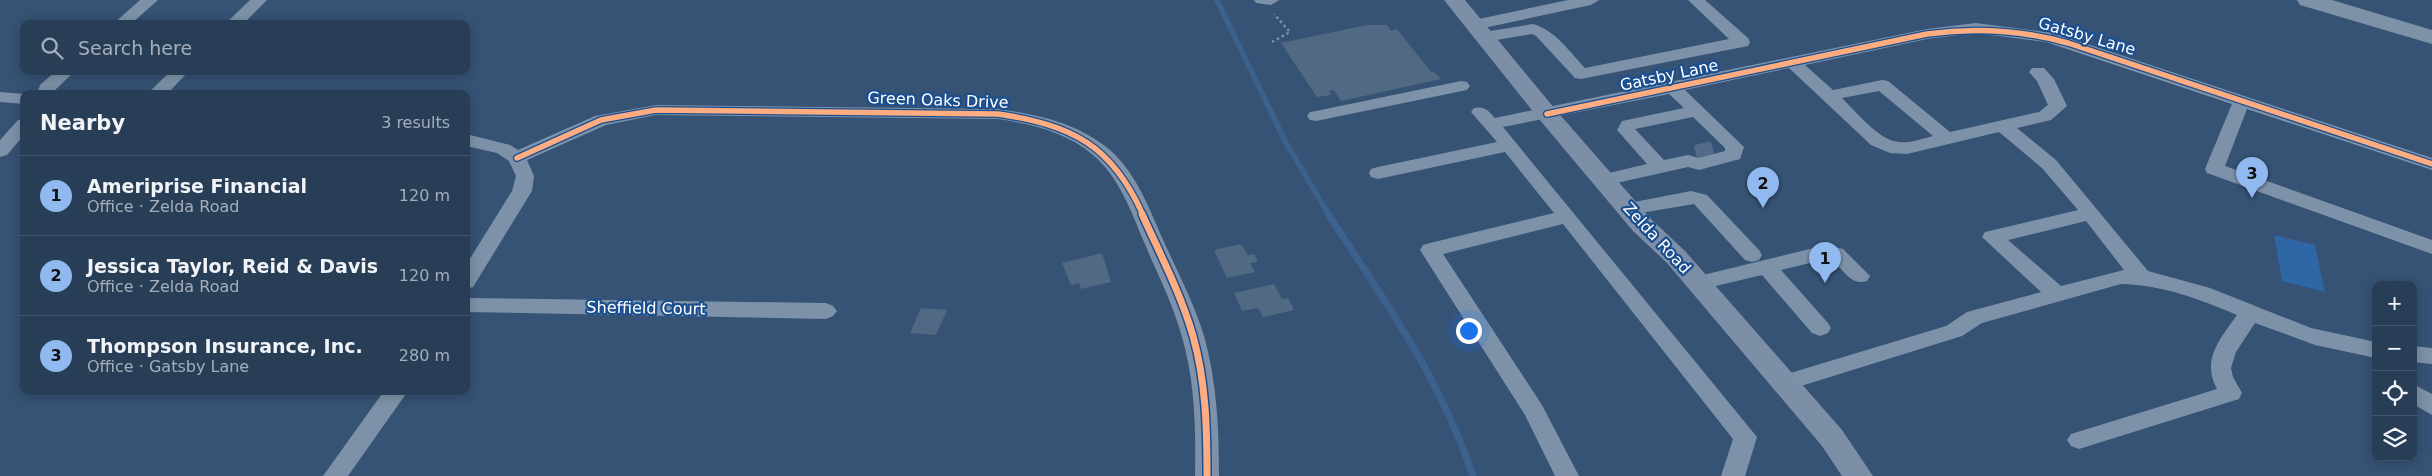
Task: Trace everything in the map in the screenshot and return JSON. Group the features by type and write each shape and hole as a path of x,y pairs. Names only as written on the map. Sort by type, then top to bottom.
{"highway":[{"path":"2308,0 2432,37"}],"main road":[{"name":"Zelda Road","path":"1454,0 1603,180 1699,284 1832,438 1858,476"}],"street":[{"path":"126,20 150,0"},
{"path":"237,20 259,0"},
{"path":"1262,0 1271,0"},
{"path":"1536,10 1549,0"},
{"path":"1479,31 1536,10 1591,0"},
{"path":"1479,31 1528,28 1542,32 1581,74 1742,42 1696,1"},
{"name":"Gatsby Lane","path":"1509,145 1485,118 1547,114 1950,30 1992,29 2048,37 2432,164"},
{"path":"1793,63 1878,141 1890,148 1907,148 2044,116 2058,106 2045,79 2038,72"},
{"path":"1604,70 1631,97"},
{"path":"46,90 62,75"},
{"path":"160,90 177,75"},
{"path":"1828,96 1882,84 1946,138"},
{"path":"1316,116 1461,86"},
{"path":"1674,88 1735,148 1733,149 1733,155 1699,164 1699,155"},
{"path":"0,97 20,99"},
{"path":"2242,100 2214,169 2432,247"},
{"name":"Green Oaks Drive","path":"517,158 602,120 656,110 998,114 1028,118 1063,130 1091,145 1110,161 1123,178 1146,224 1187,318 1197,353 1205,407 1206,476"},
{"path":"1660,167 1626,130 1628,125 1697,110"},
{"path":"2003,126 2049,164 2091,213 2140,276"},
{"path":"0,151 20,128"},
{"path":"470,141 503,148 517,158 525,176 522,191 470,276"},
{"path":"0,160 20,143"},
{"path":"1378,173 1509,145 1745,437 1733,476"},
{"path":"1603,180 1660,167 1723,147 1733,149"},
{"path":"1629,209 1691,197 1700,199 1820,328"},
{"path":"2058,294 1992,237 2091,213"},
{"path":"1567,216 1430,250 1534,411 1567,476"},
{"path":"1699,284 1759,261 1826,252 1836,254 1860,276"},
{"path":"1785,383 1954,331 1976,317 2121,277 2140,276 2185,286 2298,332 2372,352"},
{"name":"Sheffield Court","path":"470,305 826,310"},
{"path":"2079,440 2230,393 2220,374 2222,355 2251,312"},
{"path":"2417,354 2432,356"},
{"path":"335,476 394,395"},
{"path":"2417,395 2432,406"}],"path":[{"path":"1262,0 1290,32 1272,42"}],"shaded area":[{"path":"2274,235 2315,245 2325,292 2282,281"}],"building":[{"path":"1367,25 1387,25 1391,31 1397,29 1431,72 1433,71 1441,79 1341,101 1334,90 1329,91 1331,95 1317,97 1281,43"},
{"path":"1241,244 1248,255 1254,254 1258,262 1250,263 1255,272 1227,278 1214,250"},
{"path":"1102,253 1111,282 1081,289 1079,283 1071,285 1062,263"},
{"path":"1274,284 1282,299 1288,298 1294,310 1263,317 1258,308 1242,311 1234,293"},
{"path":"921,308 947,310 936,335 910,333"}],"waterway":[{"path":"1217,0 1286,143 1329,215"},
{"path":"1328,214 1390,309 1427,372 1444,405 1473,476"}],"tunnel":[{"path":"1696,154 1713,150"}],"cycle path":[{"path":"1547,114 1927,34 1963,30 1998,30 2050,38 2068,43 2432,164"},
{"path":"517,158 601,120 656,110 998,114 1044,123 1073,134 1099,151 1118,170 1141,210 1176,289 1193,337 1202,376 1206,416 1207,476"}],"place":[{"name":"Thompson Insurance, Inc.","path":"2252,198"},
{"name":"Jessica Taylor, Reid & Davis","path":"1763,208"},
{"name":"Ameriprise Financial","path":"1825,283"}]}
